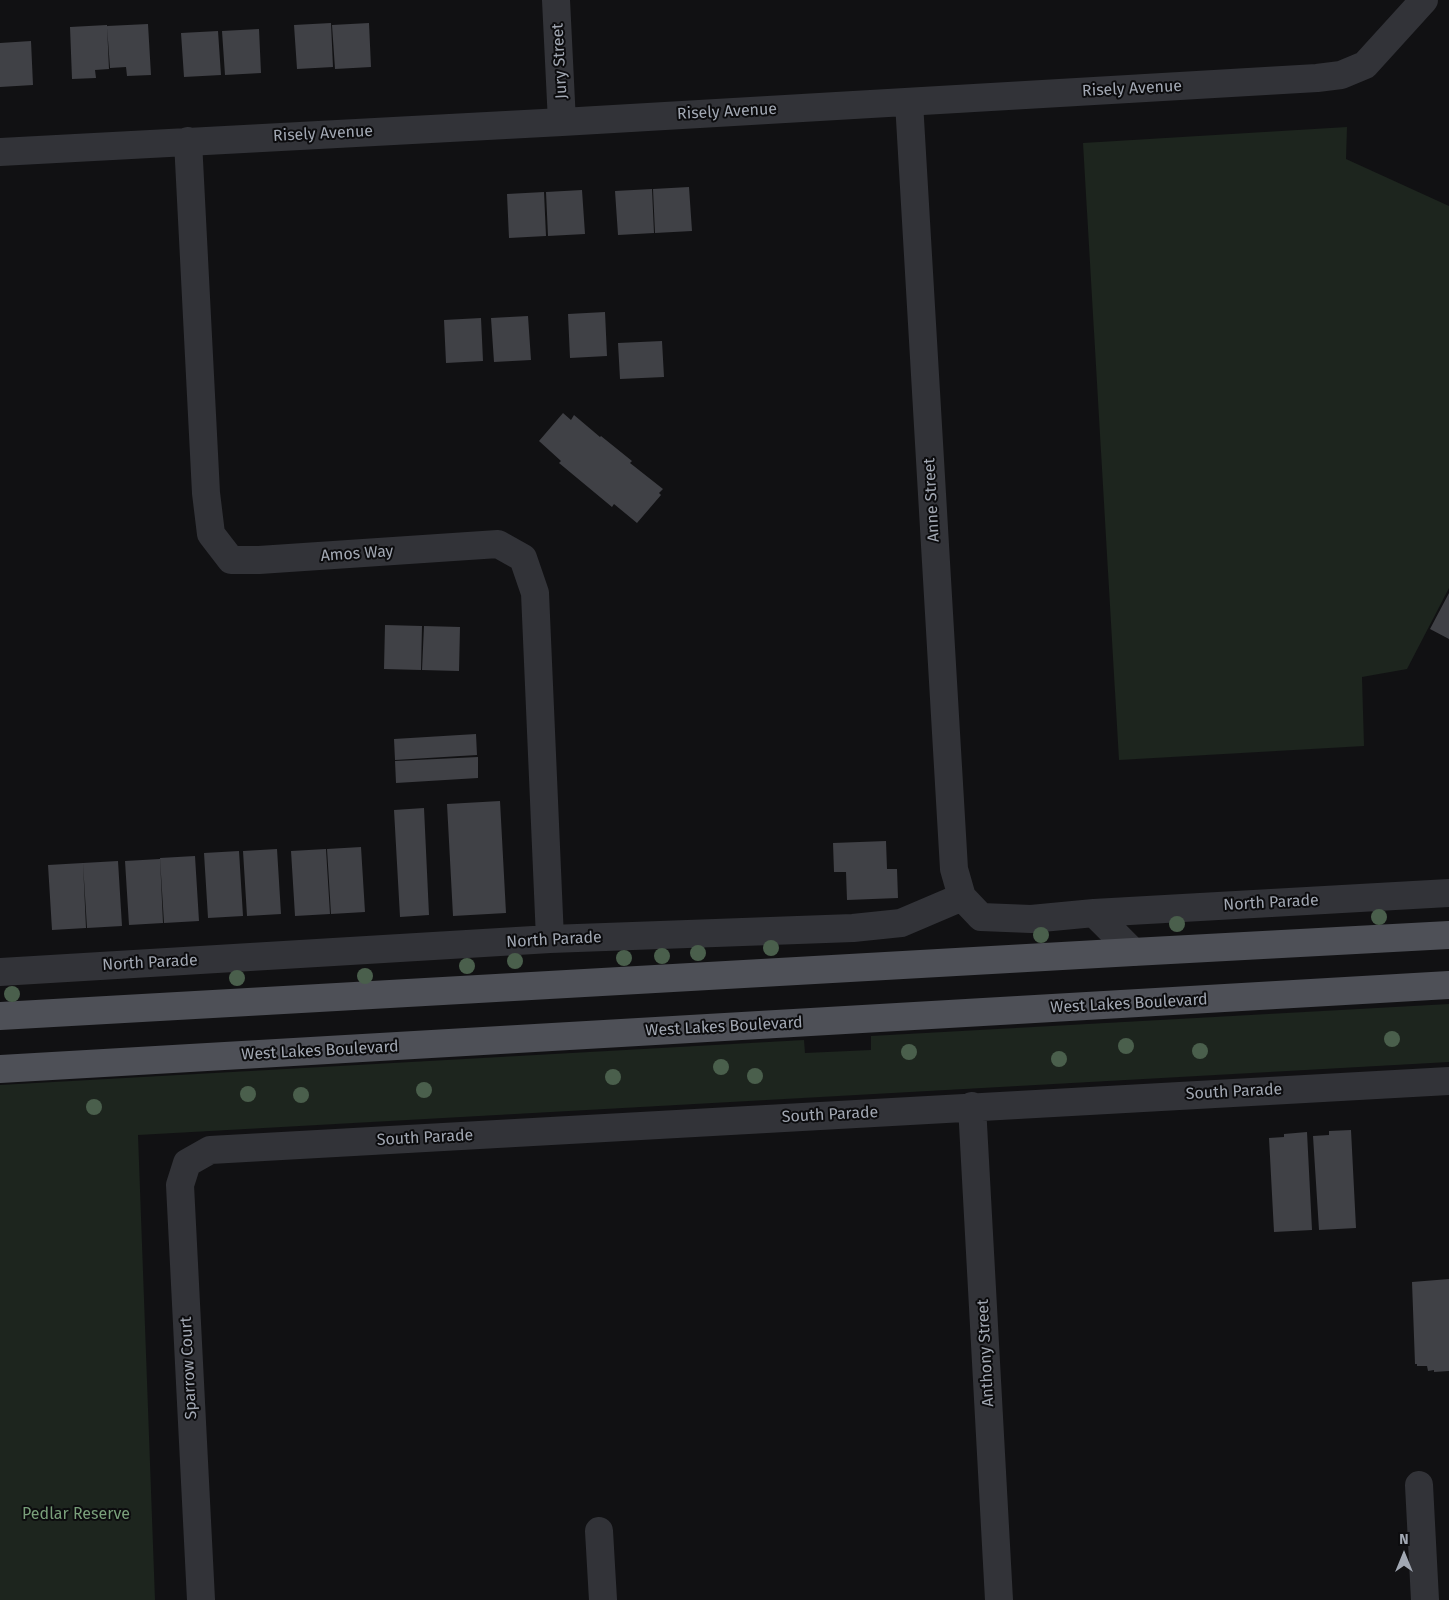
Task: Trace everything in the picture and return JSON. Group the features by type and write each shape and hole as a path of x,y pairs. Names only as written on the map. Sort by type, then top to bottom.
{"main road":[{"path":"0,1016 1449,936"},
{"name":"West Lakes Boulevard","path":"0,1069 1449,985"}],"street":[{"name":"Jury Street","path":"556,0 562,122"},
{"name":"Risely Avenue","path":"0,152 562,122 1316,78 1341,75 1364,65 1424,0"},
{"name":"Anne Street","path":"908,102 954,869 962,897"},
{"name":"Amos Way","path":"188,141 206,493 211,534 231,560 259,560 498,544 523,558 535,594 550,939"},
{"name":"North Parade","path":"0,972 550,939 853,928 901,923 962,897 981,917 1030,919 1094,913 1449,892"},
{"path":"1094,913 1133,952"},
{"name":"South Parade","path":"210,1150 1449,1080"},
{"name":"Anthony Street","path":"972,1106 999,1600"},
{"name":"Sparrow Court","path":"201,1600 180,1185 187,1163 210,1150"},
{"path":"1419,1485 1425,1600"},
{"path":"599,1531 603,1600"}],"green space":[{"path":"1347,127 1346,159 1449,206 1449,588 1407,669 1362,677 1364,746 1119,760 1083,143"},
{"name":"Pedlar Reserve","path":"1449,1004 1449,1062 138,1135 155,1600 0,1600 0,1085 804,1040 805,1053 871,1050 871,1036"}],"building":[{"path":"331,23 333,67 297,69 294,25"},
{"path":"369,23 371,67 335,69 332,25"},
{"path":"148,24 151,75 127,76 126,67 110,68 107,26"},
{"path":"107,25 109,69 95,70 96,78 72,79 70,27"},
{"path":"259,29 261,73 225,75 222,31"},
{"path":"218,31 221,75 184,77 181,33"},
{"path":"31,41 33,85 0,87 0,43"},
{"path":"689,187 692,231 655,233 653,189"},
{"path":"652,189 654,233 618,235 615,191"},
{"path":"582,190 585,234 548,236 546,192"},
{"path":"544,192 546,236 509,238 507,194"},
{"path":"605,312 607,356 570,358 568,314"},
{"path":"528,316 531,360 494,362 491,318"},
{"path":"481,318 483,361 446,363 444,320"},
{"path":"662,341 664,377 620,379 618,343"},
{"path":"563,413 571,420 574,415 632,461 630,463 663,489 659,493 661,495 637,523 614,504 612,507 559,463 561,461 539,441"},
{"path":"1449,593 1449,639 1430,629"},
{"path":"385,625 422,626 421,670 384,669"},
{"path":"424,626 460,627 459,671 422,670"},
{"path":"476,734 477,755 395,760 394,739"},
{"path":"478,757 478,778 396,783 395,761"},
{"path":"500,801 506,913 453,916 447,804"},
{"path":"424,808 429,915 400,917 394,810"},
{"path":"886,841 887,869 897,869 898,898 847,900 846,872 834,872 833,843"},
{"path":"361,847 365,912 331,914 327,849"},
{"path":"277,849 281,914 247,916 243,851"},
{"path":"326,849 330,914 295,916 291,851"},
{"path":"239,851 243,916 208,918 204,853"},
{"path":"195,856 199,921 164,923 160,858"},
{"path":"160,859 163,923 129,925 125,861"},
{"path":"118,861 122,926 87,928 83,863"},
{"path":"83,863 86,928 52,930 48,865"},
{"path":"1351,1130 1356,1228 1319,1230 1313,1136 1329,1135 1329,1131"},
{"path":"1307,1132 1312,1230 1274,1232 1269,1138 1284,1137 1284,1134"},
{"path":"1449,1279 1449,1371 1428,1371 1427,1366 1417,1366 1415,1364 1412,1282"}]}
